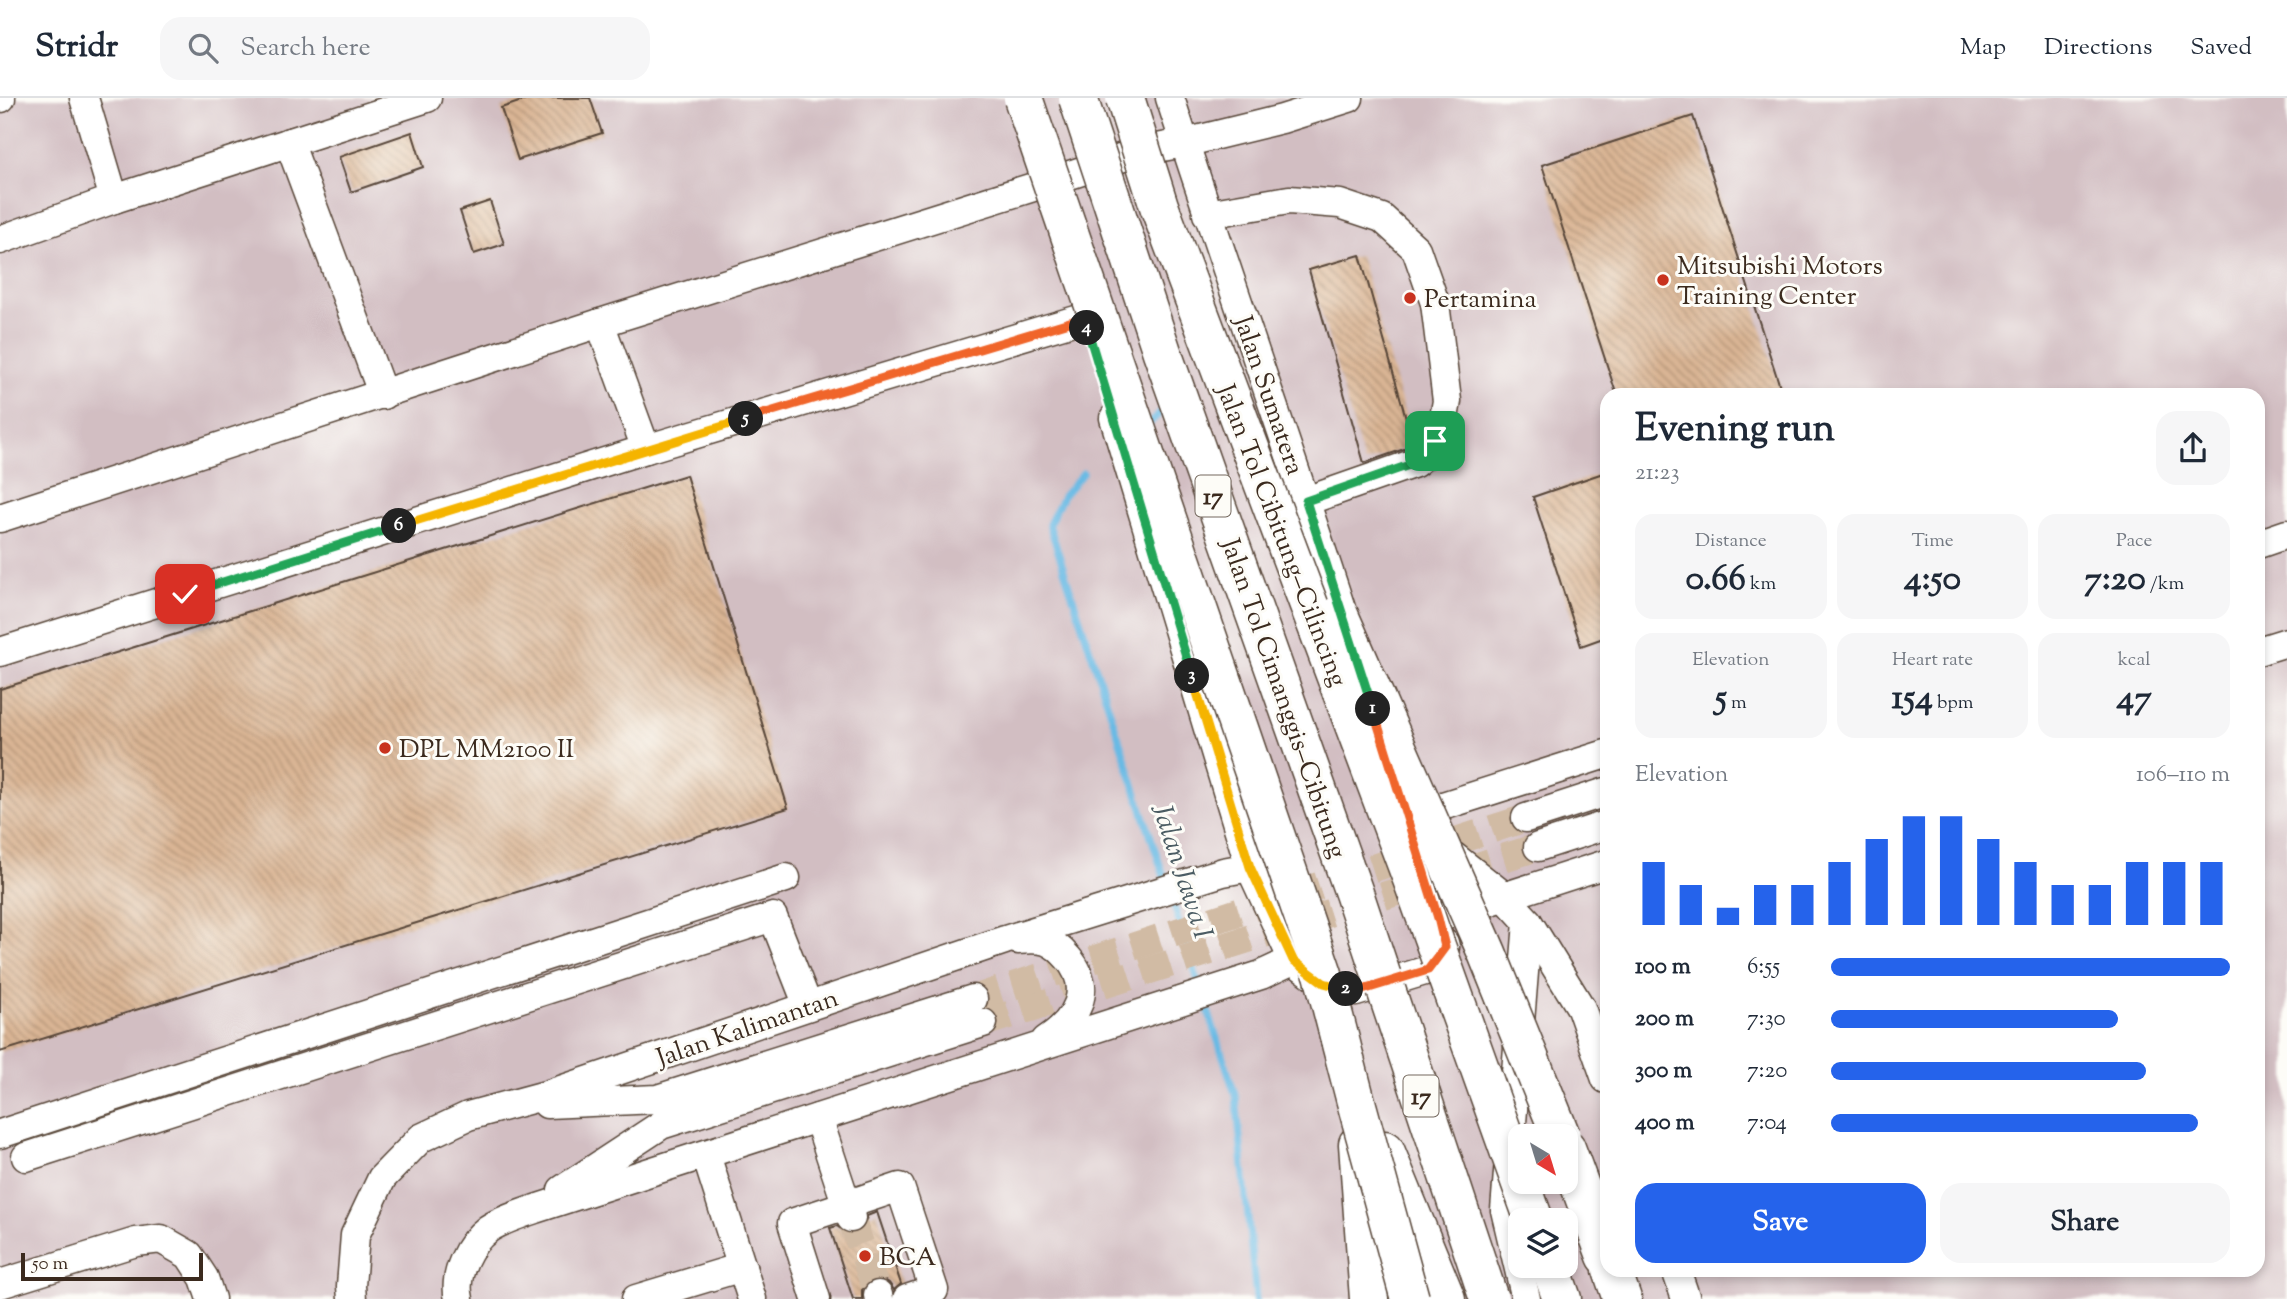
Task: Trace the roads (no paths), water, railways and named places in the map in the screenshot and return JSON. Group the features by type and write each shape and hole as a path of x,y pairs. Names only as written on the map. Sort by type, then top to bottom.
{"highway":[{"path":"1023,98 1355,1098 1410,1299"},
{"name":"Jalan Tol Cimanggis–Cibitung","path":"1078,98 1162,352 1353,893 1489,1299"},
{"name":"17","path":"1125,98 1159,206"},
{"path":"1159,206 1481,940 1556,1124"},
{"name":"Jalan Tol Cibitung–Cilincing","path":"1159,206 1412,879 1530,1208"},
{"path":"1313,972 1436,1299"},
{"path":"1337,1019 1356,1113 1369,1299"},
{"path":"1385,1150 1446,1299"},
{"path":"1578,1180 1600,1240"},
{"path":"1614,1277 1622,1299"},
{"path":"1555,1278 1562,1299"}],"street":[{"path":"84,98 114,199"},
{"path":"0,240 114,199 427,98"},
{"path":"1015,98 1250,867 1313,972 1337,1019 1385,1150"},
{"name":"Jalan Sumatera","path":"1170,98 1306,501 1445,947 1428,970 1356,992 1313,972"},
{"path":"1,513 383,395 1141,151 1282,119 1316,103 1349,98"},
{"path":"289,142 383,395"},
{"path":"1207,214 1289,200 1340,204 1382,218 1416,249 1435,303 1447,401 1443,423 1435,441 1415,463 1306,501"},
{"path":"0,652 646,449 1083,318"},
{"path":"600,323 646,449"},
{"path":"2265,542 2287,534"},
{"path":"2265,644 2287,641"},
{"path":"2265,649 2287,641"},
{"path":"1405,818 1600,756"},
{"path":"1526,818 1600,794"},
{"path":"1405,818 1505,897 1528,922 1581,1008 1600,1062"},
{"path":"1538,846 1600,827"},
{"path":"1438,918 1600,865"},
{"name":"Jalan Kalimantan","path":"352,1299 355,1235 382,1178 421,1139 468,1116 546,1095 1005,940 1223,872 1250,867"},
{"path":"0,1134 786,878"},
{"path":"26,1157 773,918 808,1006"},
{"path":"1527,1299 1505,1210 1528,922"},
{"path":"1005,940 1038,939 1049,942 1076,968 1080,981 1078,1007 1069,1020 1058,1032 1034,1047"},
{"path":"458,1299 457,1290 464,1257 488,1229 535,1209 1261,975 1313,972"},
{"path":"502,1107 657,1099 978,1011 662,1125 535,1209"},
{"path":"818,1118 849,1211"},
{"path":"706,1155 752,1299"},
{"path":"817,1299 792,1223 849,1211 901,1187 934,1290 907,1299"},
{"path":"0,1284 136,1242 161,1239 189,1255 204,1278 211,1299"},
{"path":"636,1299 699,1289 742,1267"},
{"path":"1678,1277 1686,1299"}],"waterway":[{"path":"1148,425 1169,404"},
{"name":"Jalan Jawa I","path":"1083,473 1063,496 1049,524 1166,883"},
{"name":"Jalan Jawa I","path":"1170,894 1201,990"},
{"name":"Jalan Jawa I","path":"1205,1001 1236,1097 1256,1299"}],"tunnel":[{"path":"973,999 1526,818"},
{"path":"983,1023 1538,847"},
{"path":"851,1218 878,1295"}],"place":[{"name":"Mitsubishi Motors Training Center","path":"1663,280"},
{"name":"Pertamina","path":"1410,298"},
{"name":"DPL MM2100 II","path":"385,748"},
{"name":"BCA","path":"865,1256"}]}
